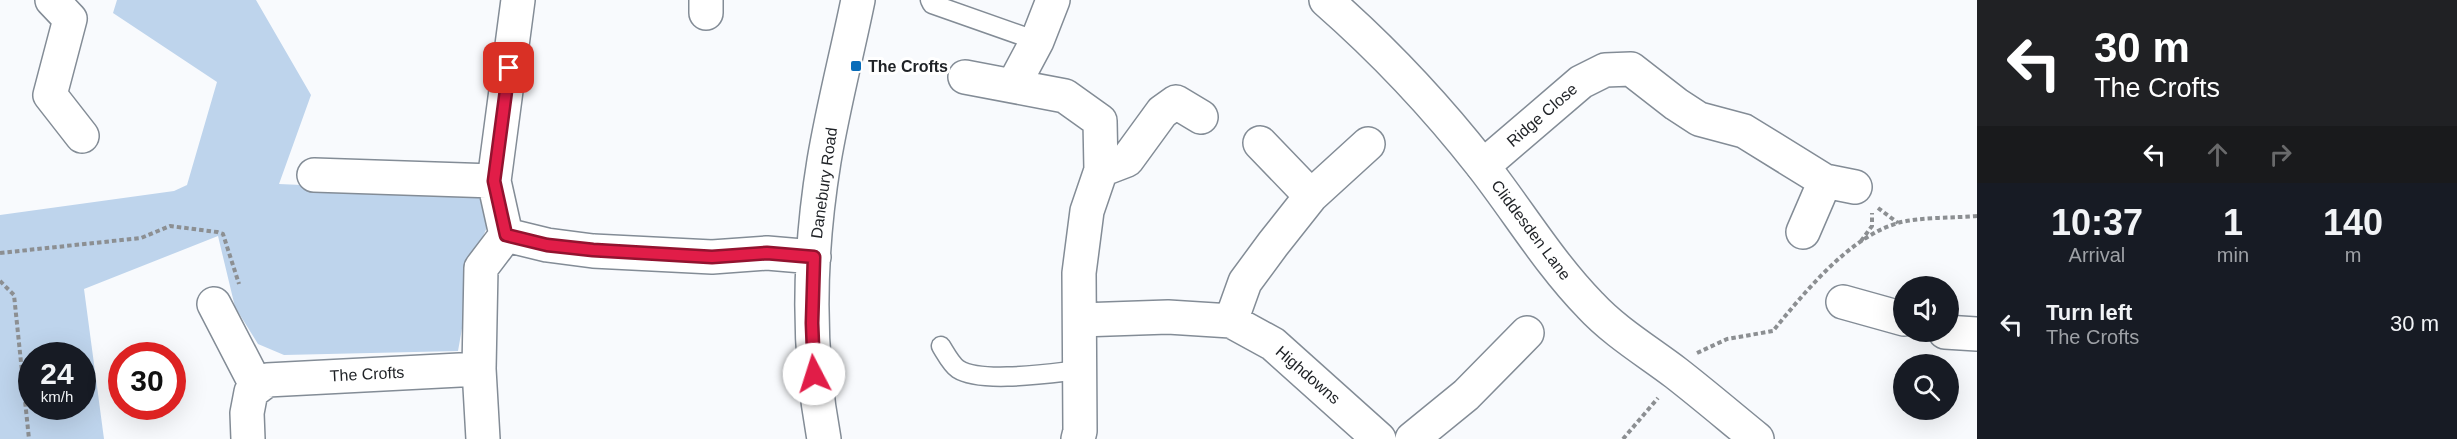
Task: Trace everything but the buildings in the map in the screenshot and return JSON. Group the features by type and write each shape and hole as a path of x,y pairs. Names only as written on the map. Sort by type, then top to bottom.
{"street":[{"path":"52,0 70,19 50,94 82,136"},
{"path":"483,439 480,369 481,268 506,235 494,181 518,0"},
{"name":"Danebury Road","path":"824,439 812,355 814,257 824,160 858,0"},
{"path":"1013,86 1037,40 1053,0"},
{"name":"Cliddesden Lane","path":"1326,0 1412,81 1483,166 1545,251 1590,306 1619,332 1677,374 1757,439"},
{"name":"Ridge Close","path":"1483,166 1581,82 1605,70 1631,69 1699,119 1743,130 1850,191"},
{"path":"965,77 1065,96 1100,121 1101,170 1087,211 1079,273 1080,431 1078,439"},
{"path":"1101,170 1127,160 1162,112 1176,102 1201,117"},
{"path":"1260,143 1311,196"},
{"path":"1231,321 1245,282 1311,196 1368,144"},
{"path":"314,176 494,181"},
{"path":"1803,232 1850,191"},
{"path":"506,235 547,245 593,250 712,257 767,253 814,257"},
{"path":"1843,302 1893,317"},
{"path":"214,304 257,387 251,392 247,413 248,439"},
{"name":"Highdowns","path":"1080,320 1168,317 1231,321 1273,344 1378,439"},
{"path":"1412,439 1466,395 1527,333"},
{"path":"1959,333 1977,334"},
{"name":"The Crofts","path":"257,387 271,379 480,369"}],"lane":[{"path":"930,0 932,4 1037,40"},
{"path":"941,346 955,367 967,374 993,376 1080,370"}],"path":[{"path":"1850,191 1872,226 1861,242"},
{"path":"0,253 141,238 170,226 217,232"},
{"path":"0,281 14,295 29,439"},
{"path":"1623,439 1661,395"}],"shaded area":[{"path":"117,0 256,0 311,95 279,184 484,193 494,211 475,255 458,351 284,355 258,344 235,307 218,236 84,289 91,342 18,342 18,420 96,420 96,379 104,439 0,439 0,215 174,191 187,185 217,82 113,13"}],"place":[{"name":"The Crofts","path":"856,66"}],"route":[{"path":"509,68 494,181 506,235 547,245 593,250 712,257 767,253 814,257 812,355 814,374"}]}
